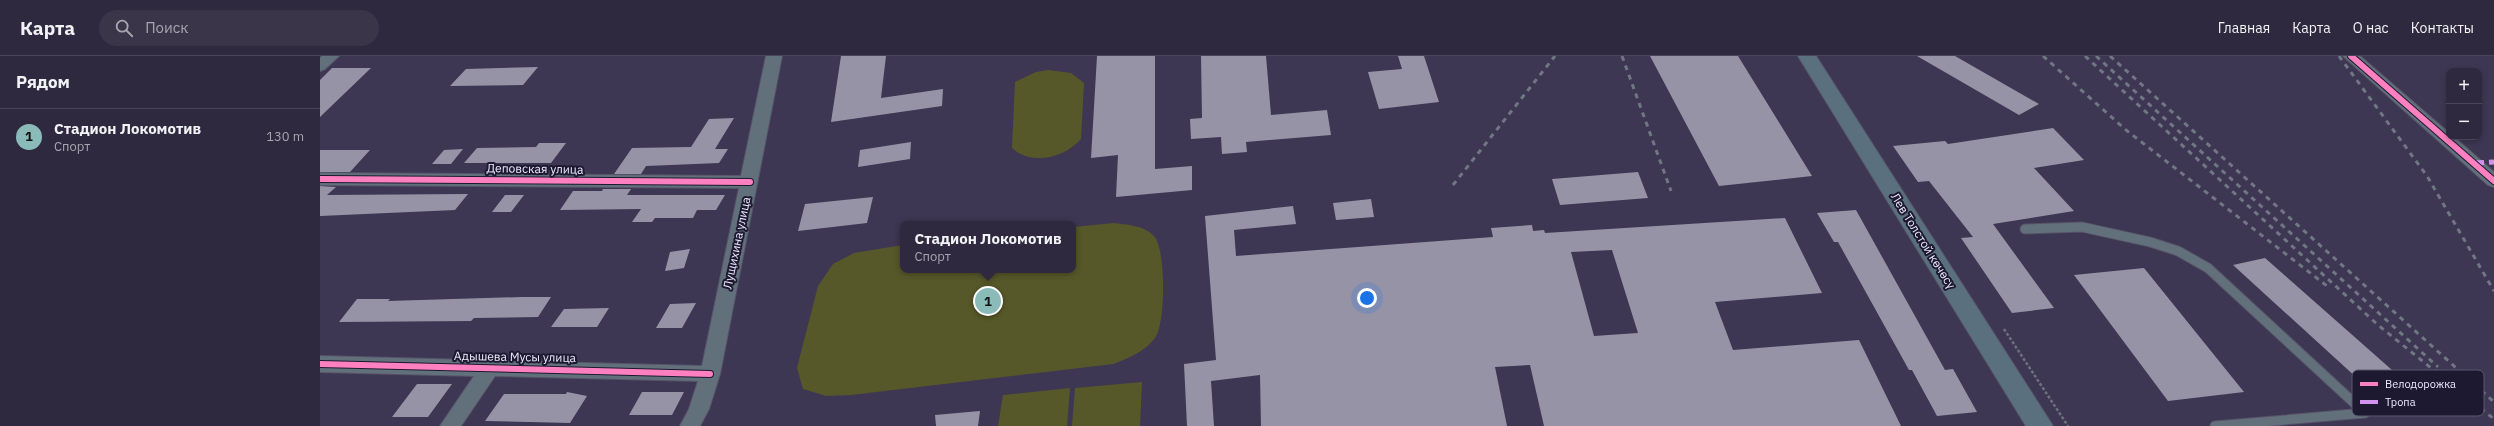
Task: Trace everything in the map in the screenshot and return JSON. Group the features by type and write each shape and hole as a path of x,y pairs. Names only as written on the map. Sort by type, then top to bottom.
{"main road":[{"name":"Лев Толстой көчөсү","path":"1806,56 2040,426"}],"street":[{"path":"320,66 332,56"},
{"name":"Лущихина улица","path":"690,426 700,409 710,374 750,182 774,56"},
{"path":"2351,56 2494,181"},
{"path":"2474,164 2494,162"},
{"name":"Деповская улица","path":"320,178 750,182"},
{"name":"Адышева Мусы улица","path":"320,364 491,367 710,374"},
{"path":"450,426 491,367"}],"lane":[{"path":"2025,229 2082,227 2150,242 2194,259 2208,268 2352,401"},
{"path":"2215,426 2352,414"}],"shaded area":[{"path":"1048,70 1071,73 1084,83 1081,139 1074,146 1057,155 1038,158 1029,157 1020,154 1012,148 1015,82 1036,72"},
{"path":"1114,223 1135,226 1150,232 1158,244 1161,255 1163,287 1163,303 1159,330 1151,343 1136,354 1113,364 851,395 826,396 803,389 797,368 818,286 833,264 854,253 900,245 900,273 1076,273 1076,227"},
{"path":"1142,382 1140,426 1072,426 1075,388"},
{"path":"1070,388 1067,426 998,426 1003,395"}],"building":[{"path":"841,56 886,56 881,98 943,89 942,106 831,122"},
{"path":"1097,56 1155,56 1155,169 1192,166 1192,190 1116,197 1118,155 1091,158"},
{"path":"1201,56 1266,56 1271,115 1327,110 1331,135 1246,142 1247,152 1222,154 1221,137 1191,139 1190,119 1202,118"},
{"path":"1398,56 1424,56 1439,102 1379,109 1368,72 1402,69"},
{"path":"1650,56 1738,56 1812,176 1719,186"},
{"path":"1917,56 1955,56 2039,104 2019,115"},
{"path":"538,67 523,85 450,86 466,69"},
{"path":"332,68 371,68 320,117 320,80"},
{"path":"734,118 715,149 728,149 719,163 646,166 641,174 614,174 632,148 691,147 709,119"},
{"path":"2053,128 2084,160 2034,168 2074,211 1993,224 2054,308 2012,313 1961,238 1973,237 1929,181 1918,182 1893,146 1945,141 1948,144"},
{"path":"911,142 910,159 858,167 860,150"},
{"path":"539,143 566,143 551,163 464,163 477,148 536,147"},
{"path":"463,149 451,164 432,164 444,150"},
{"path":"320,150 370,150 350,172 320,172"},
{"path":"1638,172 1648,198 1560,205 1552,179"},
{"path":"320,186 336,187 327,195 468,194 455,210 320,216"},
{"path":"603,189 631,189 627,195 725,195 716,210 697,210 693,218 655,218 652,222 632,222 641,209 560,210 573,191 602,191"},
{"path":"505,195 524,195 511,212 492,212"},
{"path":"873,197 867,223 798,231 805,204"},
{"path":"1371,199 1374,217 1336,220 1333,203"},
{"path":"1293,206 1296,224 1234,230 1236,256 1493,237 1491,228 1532,225 1533,231 1544,230 1545,233 1785,218 1822,293 1715,302 1733,350 1859,340 1901,426 1544,426 1530,365 1495,367 1507,426 1261,426 1260,375 1211,381 1214,426 1187,426 1184,364 1216,360 1205,216","holes":["1612,250 1638,333 1594,336 1571,252"]},
{"path":"1856,210 1945,370 1953,369 1977,412 1937,416 1912,370 1909,370 1838,242 1834,242 1817,213"},
{"path":"690,249 684,268 665,271 670,252"},
{"path":"2265,258 2392,370 2352,370 2352,374 2233,265"},
{"path":"2144,268 2244,392 2168,401 2074,275"},
{"path":"551,297 538,317 474,318 471,321 339,322 357,299 390,299 388,301"},
{"path":"696,303 682,328 656,328 670,304"},
{"path":"609,308 597,327 551,327 564,309"},
{"path":"417,384 452,384 428,417 392,417"},
{"path":"567,392 587,396 570,423 485,421 504,394 566,394"},
{"path":"642,392 684,392 672,415 629,415"},
{"path":"980,411 978,426 936,426 935,415"}],"railway":[{"path":"1453,185 1555,56"},
{"path":"1622,56 1671,191"},
{"path":"2043,56 2126,130 2327,286"},
{"path":"2085,56 2378,325 2434,370"},
{"path":"2096,56 2438,367"},
{"path":"2110,56 2458,370"},
{"path":"2339,56 2427,176 2494,291"},
{"path":"2484,393 2494,402"},
{"path":"2484,411 2494,419"}],"marked path":[{"path":"2474,163 2494,162"}],"cycle path":[{"path":"2351,56 2494,181"},
{"path":"320,179 750,182"},
{"path":"320,364 710,374"}],"place":[{"name":"Стадион Локомотив","path":"988,301"}]}
